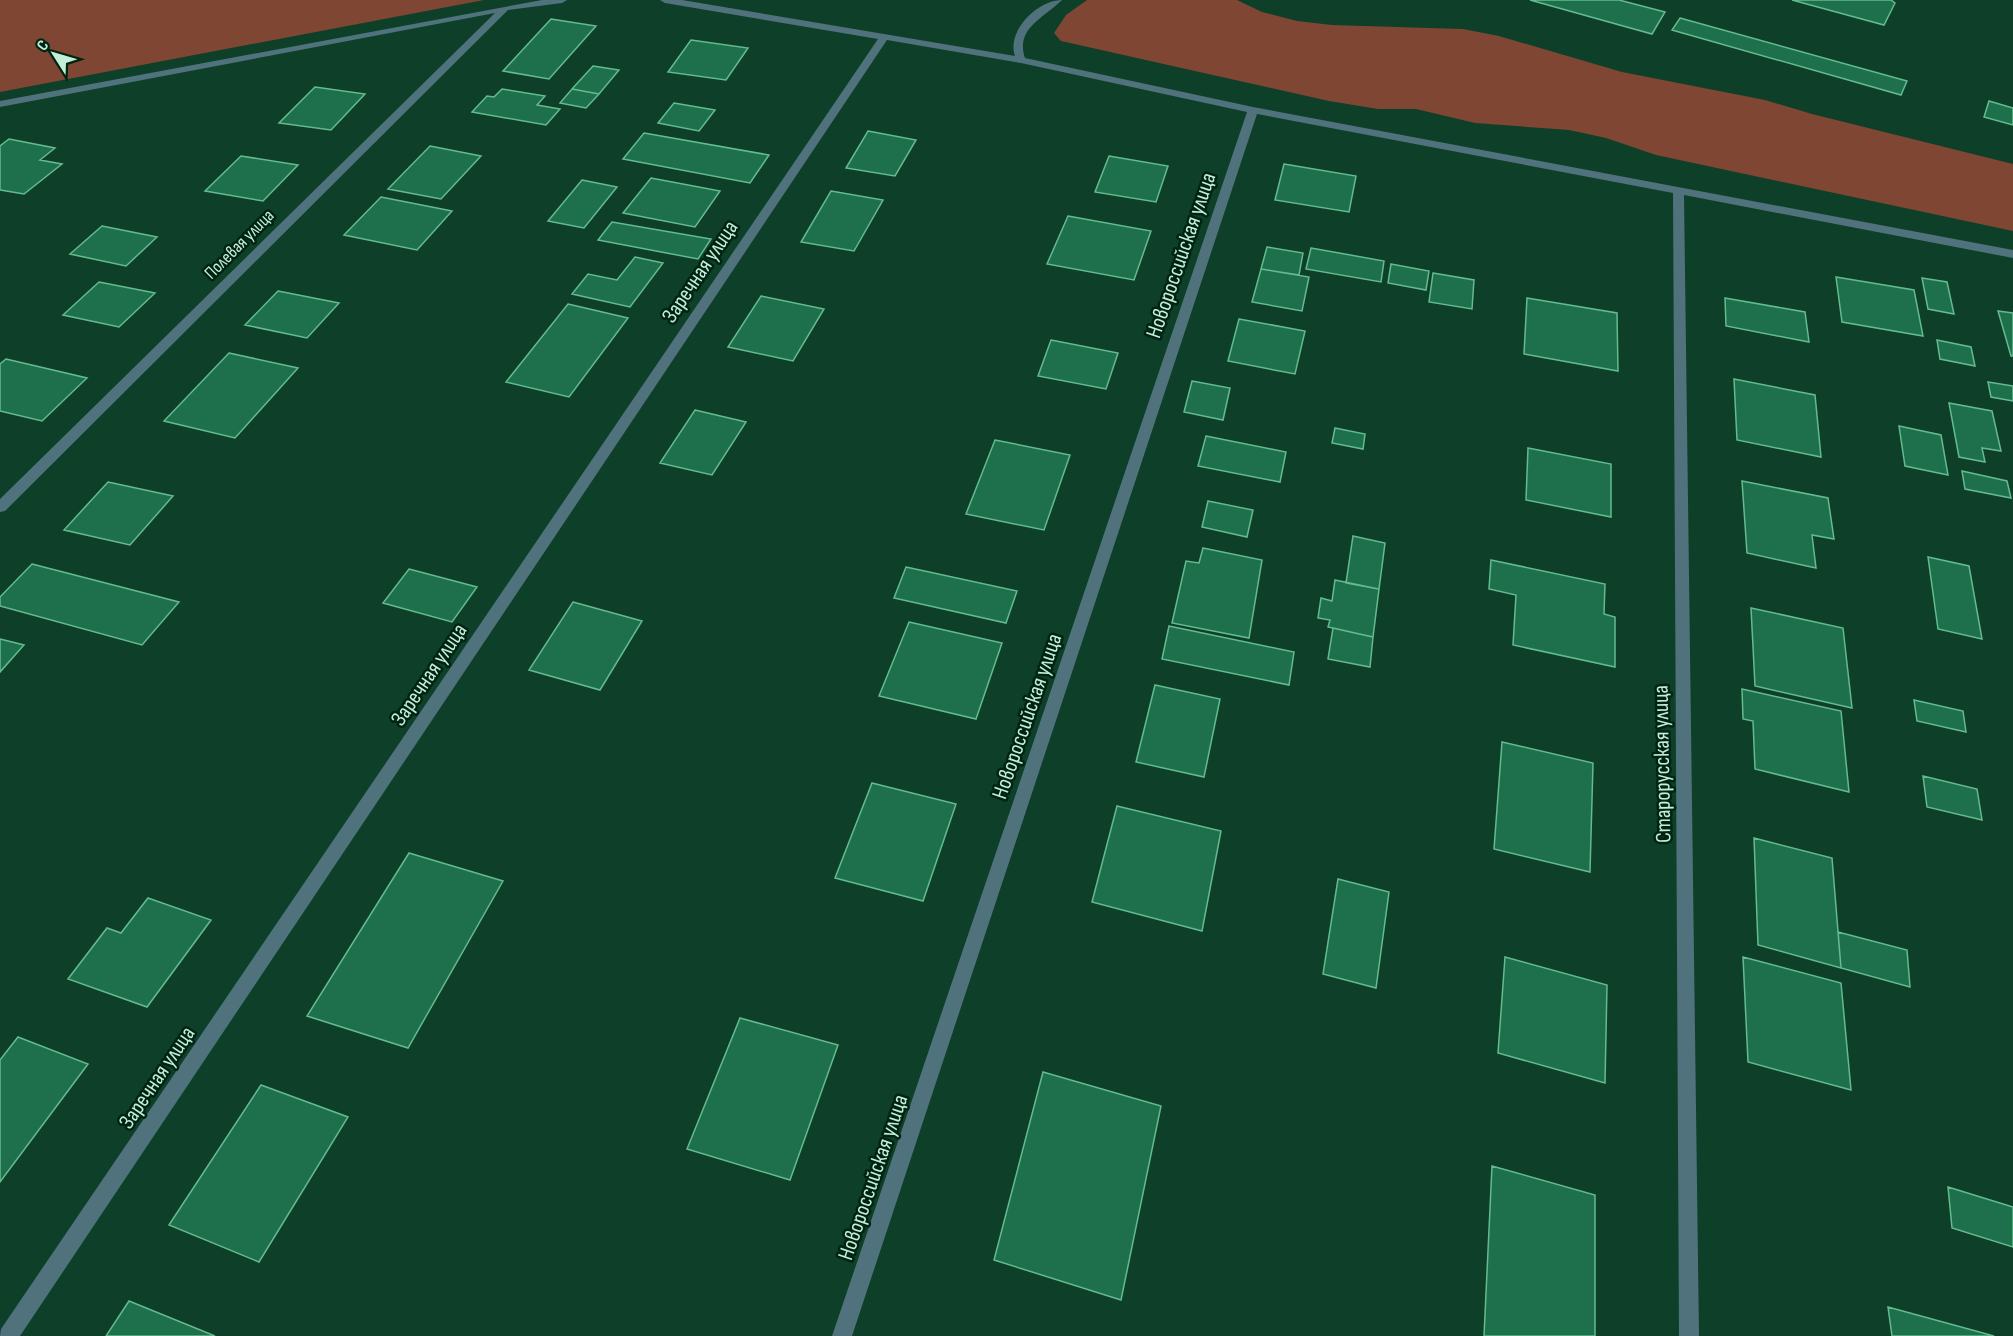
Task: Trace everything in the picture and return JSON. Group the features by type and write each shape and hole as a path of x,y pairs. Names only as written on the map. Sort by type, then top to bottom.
{"street":[{"path":"0,104 505,8 562,0"},
{"path":"665,0 1021,60 1253,110 2013,254"},
{"path":"1021,60 1017,45 1023,29 1057,0"},
{"name":"Полевая улица","path":"0,507 505,8"},
{"name":"Заречная улица","path":"8,1336 884,37"},
{"name":"Новороссийская улица","path":"842,1336 1253,110"},
{"name":"Старорусская улица","path":"1678,192 1689,1336"}],"shaded area":[{"path":"0,0 484,0 0,92"},
{"path":"1087,0 1237,0 1262,12 1297,21 1332,25 1463,29 1499,36 1622,72 1765,100 1812,114 2013,164 2013,231 1656,155 1606,138 1569,130 1475,123 1416,109 1378,109 1329,101 1061,41 1054,33 1066,15"}],"building":[{"path":"1530,0 1619,0 1665,12 1652,34"},
{"path":"1792,0 1891,0 1895,3 1884,25"},
{"path":"1680,18 1907,81 1901,95 1672,30"},
{"path":"551,19 596,26 549,79 503,71"},
{"path":"691,40 748,48 726,80 668,72"},
{"path":"593,66 619,70 599,94 572,89"},
{"path":"315,87 365,94 331,130 279,123"},
{"path":"502,89 545,96 537,105 560,109 546,125 472,112 487,96 494,97"},
{"path":"572,89 599,94 586,108 560,103"},
{"path":"1989,101 2013,108 2013,125 1984,117"},
{"path":"674,103 715,110 699,131 658,123"},
{"path":"868,131 916,140 895,176 846,168"},
{"path":"644,133 769,155 750,183 623,159"},
{"path":"9,139 55,148 40,160 62,164 24,194 0,190 0,146"},
{"path":"430,146 481,156 441,199 388,189"},
{"path":"241,156 298,165 263,201 205,191"},
{"path":"1109,156 1168,166 1156,202 1095,192"},
{"path":"1284,164 1356,176 1349,212 1275,200"},
{"path":"651,178 720,191 695,227 623,213"},
{"path":"582,180 617,187 584,228 548,221"},
{"path":"831,191 883,200 854,251 801,242"},
{"path":"381,197 452,211 417,250 344,235"},
{"path":"1068,216 1151,231 1134,280 1047,264"},
{"path":"612,222 711,239 698,259 598,240"},
{"path":"102,226 157,237 126,266 70,254"},
{"path":"1267,247 1303,253 1299,275 1261,269"},
{"path":"1311,248 1384,261 1381,282 1306,269"},
{"path":"635,257 663,263 630,307 572,294 588,274 617,280"},
{"path":"1391,264 1429,271 1426,290 1388,283"},
{"path":"1261,269 1309,277 1302,311 1252,302"},
{"path":"1433,273 1474,280 1472,309 1429,302"},
{"path":"1836,277 1914,290 1923,336 1842,322"},
{"path":"1922,278 1947,282 1954,314 1928,309"},
{"path":"99,282 155,293 119,327 63,315"},
{"path":"278,291 339,303 307,338 245,325"},
{"path":"761,296 824,309 793,361 728,347"},
{"path":"1527,298 1617,313 1618,371 1524,354"},
{"path":"1725,298 1805,312 1809,342 1726,326"},
{"path":"568,304 628,318 569,397 506,382"},
{"path":"1998,311 2013,313 2013,356 2011,356"},
{"path":"1239,319 1305,331 1295,374 1228,361"},
{"path":"1051,340 1118,353 1106,389 1038,376"},
{"path":"1937,340 1971,347 1975,366 1940,359"},
{"path":"229,353 298,368 235,438 164,421"},
{"path":"6,359 87,378 42,421 0,411 0,364"},
{"path":"1734,379 1815,395 1821,457 1737,440"},
{"path":"1192,381 1230,388 1223,420 1184,412"},
{"path":"1988,382 2013,386 2013,401 1991,397"},
{"path":"1949,403 1992,411 2001,451 1982,448 1985,462 1959,457"},
{"path":"695,410 746,422 712,475 660,463"},
{"path":"1899,426 1941,435 1948,475 1905,466"},
{"path":"1335,428 1365,434 1363,449 1332,443"},
{"path":"1206,436 1286,452 1280,482 1198,466"},
{"path":"995,440 1070,455 1044,530 966,514"},
{"path":"1528,448 1611,464 1611,517 1526,500"},
{"path":"1962,471 2007,481 2011,498 1965,489"},
{"path":"1742,481 1828,498 1834,539 1812,535 1816,568 1747,553"},
{"path":"108,482 173,496 130,545 64,530"},
{"path":"1208,501 1253,510 1247,537 1202,527"},
{"path":"1353,536 1385,543 1379,589 1346,583"},
{"path":"1203,548 1262,560 1249,638 1172,623 1186,561 1199,563"},
{"path":"1928,557 1969,566 1982,639 1938,629"},
{"path":"1491,560 1605,584 1604,614 1615,617 1615,667 1513,645 1516,595 1489,589"},
{"path":"32,564 179,602 142,645 0,606 0,597"},
{"path":"906,567 1017,591 1006,623 894,598"},
{"path":"409,569 477,587 452,622 383,603"},
{"path":"1335,580 1379,589 1373,637 1328,627 1330,620 1318,618 1321,598 1332,601"},
{"path":"573,602 642,621 600,690 529,670"},
{"path":"1751,608 1843,628 1852,708 1755,686"},
{"path":"909,622 1002,643 976,719 879,696"},
{"path":"1169,626 1294,652 1289,685 1162,659"},
{"path":"1333,628 1373,637 1370,667 1328,659"},
{"path":"0,639 24,645 0,672"},
{"path":"1155,685 1220,699 1204,777 1136,762"},
{"path":"1742,689 1841,711 1849,792 1755,769 1753,721 1743,719"},
{"path":"1914,700 1963,711 1966,732 1917,721"},
{"path":"1502,742 1593,763 1590,872 1494,849"},
{"path":"1923,776 1977,789 1982,820 1927,807"},
{"path":"872,783 956,804 923,901 835,878"},
{"path":"1117,806 1221,831 1202,931 1092,902"},
{"path":"1754,838 1832,858 1841,968 1758,945"},
{"path":"409,853 503,881 408,1048 307,1016"},
{"path":"1338,879 1389,892 1376,988 1323,974"},
{"path":"148,898 211,920 147,1007 68,979 107,928 121,933"},
{"path":"1838,932 1907,950 1910,987 1841,968"},
{"path":"1505,957 1607,985 1605,1083 1498,1053"},
{"path":"1743,957 1841,983 1851,1090 1748,1062"},
{"path":"740,1018 838,1045 790,1180 687,1149"},
{"path":"18,1037 88,1064 0,1182 0,1060"},
{"path":"1043,1072 1161,1106 1121,1300 994,1260"},
{"path":"261,1085 348,1117 259,1262 169,1225"},
{"path":"1492,1166 1595,1195 1595,1336 1484,1336"},
{"path":"1948,1187 2013,1207 2013,1247 1952,1228"},
{"path":"129,1301 215,1336 106,1336"},
{"path":"1888,1307 1994,1336 1892,1336"}]}
